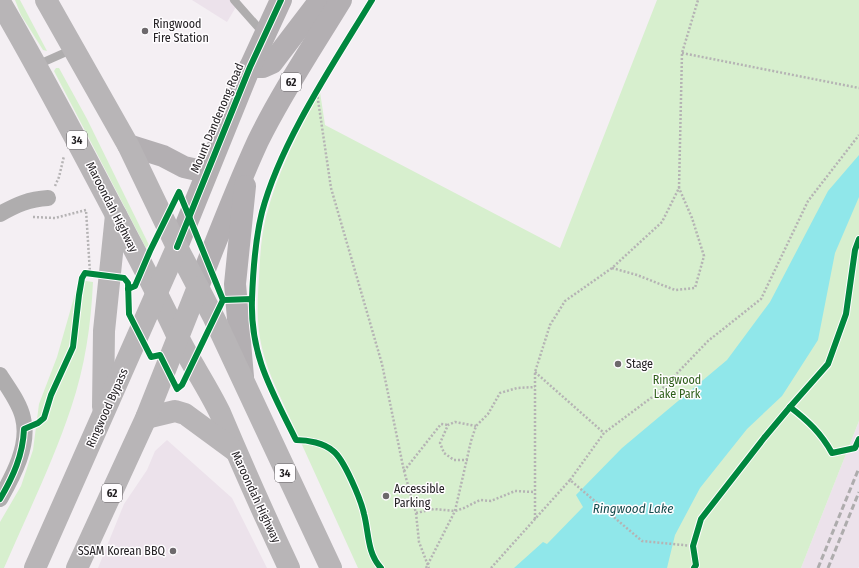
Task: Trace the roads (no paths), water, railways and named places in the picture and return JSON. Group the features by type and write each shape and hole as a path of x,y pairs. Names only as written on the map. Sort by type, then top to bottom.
{"highway":[{"name":"34","path":"46,0 128,146 243,377 294,493 330,568"},
{"name":"Maroondah Highway","path":"0,2 37,65 157,292 178,337 216,406 234,450 289,568"},
{"path":"103,418 104,331 95,274 116,215"},
{"name":"Ringwood Bypass","path":"35,568 103,418 177,247"},
{"name":"62","path":"77,568 146,418 198,287"},
{"path":"146,418 175,411 185,414 234,450"}],"main road":[{"name":"Mount Dandenong Road","path":"177,247 206,172 250,67 281,0"},
{"path":"250,67 263,67 272,64 320,0"},
{"name":"62","path":"198,287 247,167 270,120 341,0"},
{"path":"128,146 163,156 184,167 206,172"},
{"path":"243,377 235,284 247,167"}],"street":[{"path":"0,214 16,204 48,198"},
{"path":"0,374 20,411 23,418 24,429 23,443 14,472 0,499"}],"lane":[{"path":"234,0 264,35"},
{"path":"37,65 74,49"}],"water":[{"name":"Ringwood Lake","path":"859,155 859,197 835,253 818,340 782,396 747,429 700,488 675,535 667,568 514,568 543,542 547,544 583,507 576,495 622,448 727,360 770,302 828,191"}],"railway":[{"path":"818,568 859,468"},
{"path":"828,568 859,492"}],"place":[{"name":"Ringwood Fire Station","path":"145,31"},
{"name":"Stage","path":"618,364"},
{"name":"Accessible Parking","path":"386,496"},
{"name":"SSAM Korean BBQ","path":"173,551"}],"park label":[{"name":"Ringwood Lake Park","path":"677,387"}]}
